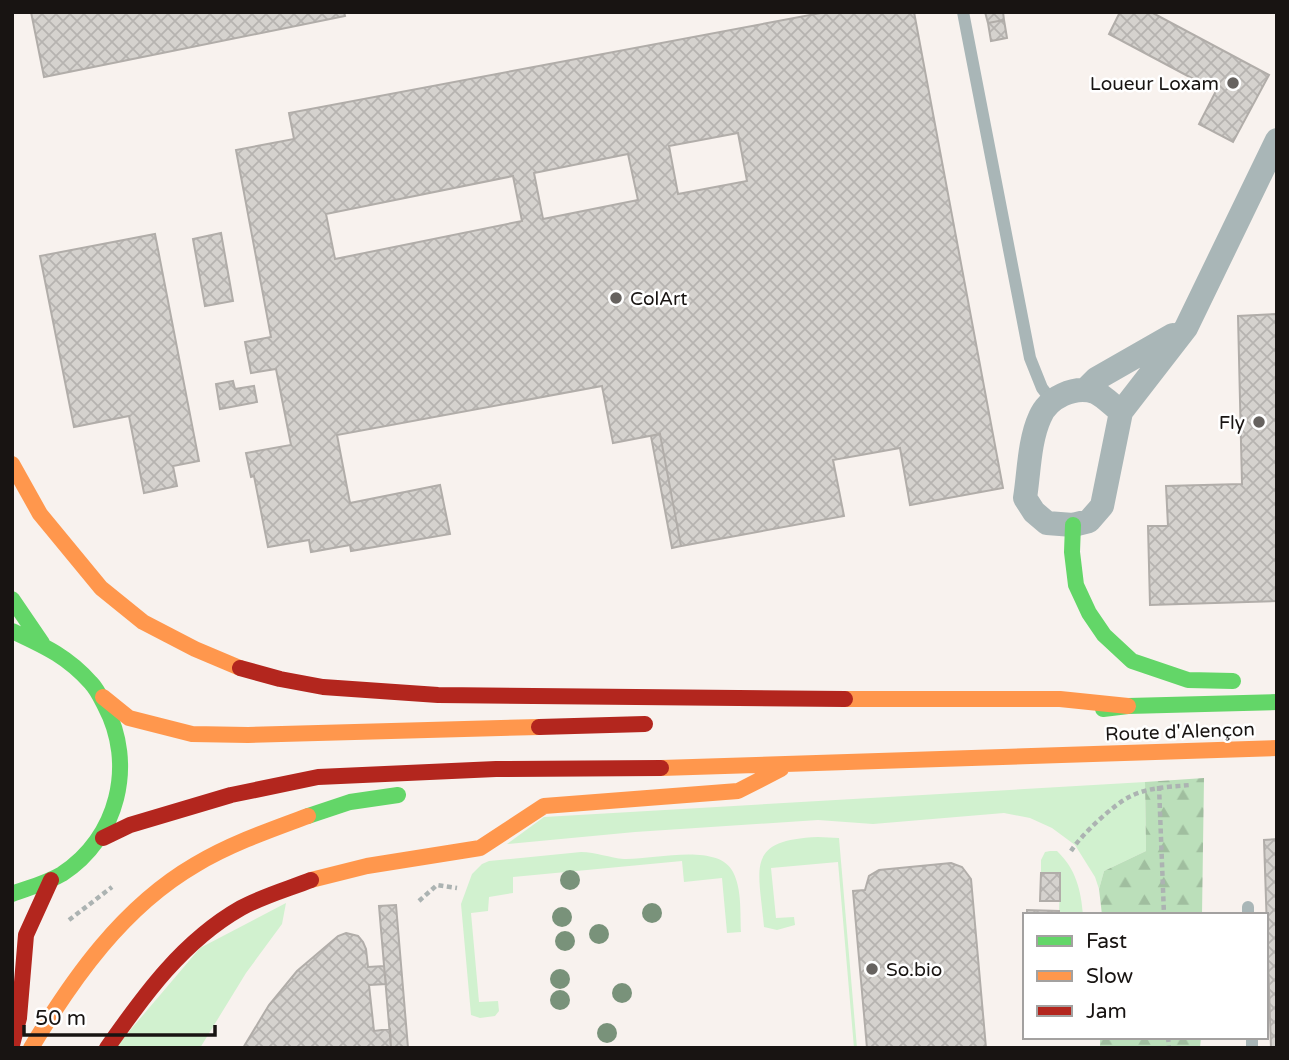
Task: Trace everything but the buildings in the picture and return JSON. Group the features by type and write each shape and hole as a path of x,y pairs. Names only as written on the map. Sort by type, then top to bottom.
{"main road":[{"path":"12,464 46,523 92,578 143,622 237,667 280,678 323,687 438,695 668,699 1060,699 1128,706"},
{"path":"1073,525 1072,552 1076,584 1089,613 1104,635 1132,661 1188,680 1251,682"},
{"path":"12,599 42,643"},
{"path":"12,631 42,643 85,672 103,697 116,729 121,763 115,810 103,838 80,863 51,880 12,894"},
{"path":"103,697 137,721 192,734 248,735 656,723"},
{"path":"1060,715 1128,706 1277,702"},
{"name":"Route d'Alençon","path":"792,763 1277,748"},
{"path":"103,838 130,825 230,795 318,777 496,769 651,768 792,763"},
{"path":"107,1048 145,992 188,945 240,908 311,880 377,864 480,848 544,806 738,792 792,763"},
{"path":"540,791 634,786 651,768"},
{"path":"32,1048 61,999 90,960 135,912 189,869 310,814 351,801 419,794"},
{"path":"12,1045 19,1018 26,935 51,880"}],"street":[{"path":"1121,412 1096,393 1085,390 1069,391 1052,401 1040,416 1025,498 1034,512 1047,523 1073,525 1088,521 1102,506 1121,412 1186,328 1275,147"},
{"path":"1085,390 1096,379 1186,328"}],"lane":[{"path":"962,12 1030,358 1042,388 1052,401"}],"path":[{"path":"1157,752 1164,913"},
{"path":"1071,851 1131,796 1159,788 1196,784"},
{"path":"419,901 437,885 457,888"}],"green space":[{"path":"1204,778 1202,913 1102,913 1099,889 1104,871 1146,851 1145,782"},
{"path":"1145,782 1146,851 1104,871 1099,889 1095,877 1075,845 1052,828 1030,818 1004,813 873,824 818,820 635,832 507,844 544,817"},
{"path":"839,838 857,1048 854,1048 838,862 771,868 776,918 794,917 795,925 777,930 764,927 759,873 761,861 767,851 794,839"},
{"path":"1057,851 1069,865 1079,889 1083,913 1059,913 1060,873 1041,873 1041,860 1045,852"},
{"path":"581,852 624,859 684,855 714,857 725,863 733,872 740,901 741,932 727,933 722,878 684,882 682,861 513,877 513,893 489,897 488,911 471,913 479,1002 498,1001 499,1011 495,1016 480,1018 471,1015 461,904 472,874 489,861"},
{"path":"286,903 282,924 246,973 200,1048 115,1048 200,948"},
{"path":"1100,1039 1201,1039 1200,1048 1100,1048"}],"traffic: fast":[{"path":"1073,525 1072,552 1076,585 1089,613 1104,635 1132,661 1188,680 1233,681"},
{"path":"12,599 42,643"},
{"path":"12,631 64,659 95,688 114,728 120,775 108,820 97,841 81,859 62,874 12,894"},
{"path":"1103,709 1277,702"},
{"path":"308,816 350,802 398,795"}],"traffic: slow":[{"path":"12,464 40,514 101,588 143,622 195,649 240,668"},
{"path":"103,697 129,718 192,734 248,735 539,727"},
{"path":"845,699 1060,699 1128,706"},
{"path":"661,768 1277,748"},
{"path":"480,848 544,806 738,791 781,769"},
{"path":"31,1048 82,970 145,901 208,857 308,816"},
{"path":"311,880 367,866 480,848"}],"traffic: jam":[{"path":"240,668 323,687 438,695 845,699"},
{"path":"539,727 645,724"},
{"path":"103,838 130,825 231,795 318,777 496,769 661,768"},
{"path":"12,1045 19,1018 26,935 51,880"},
{"path":"107,1048 150,989 201,936 241,908 311,880"}],"place":[{"name":"Loueur Loxam","path":"1233,83"},
{"name":"ColArt","path":"616,298"},
{"name":"Fly","path":"1259,422"},
{"name":"So.bio","path":"872,969"}]}
